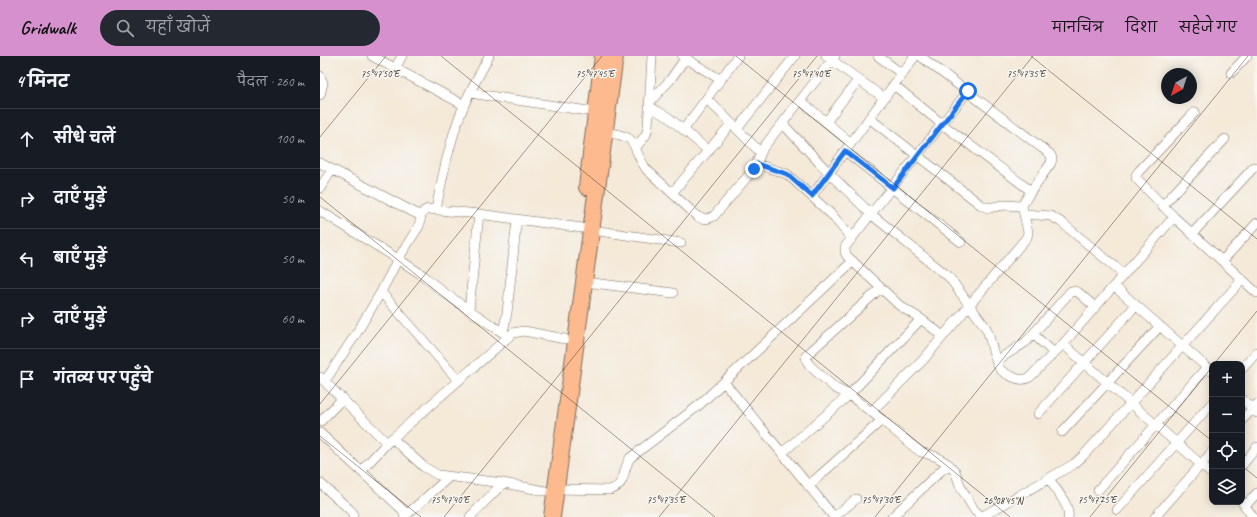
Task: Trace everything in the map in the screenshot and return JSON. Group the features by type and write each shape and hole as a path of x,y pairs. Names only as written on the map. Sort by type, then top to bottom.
{"highway":[{"path":"541,517 550,490 585,282 595,112 602,56"},
{"path":"552,517 550,490 565,339 605,132 615,56"}],"street":[{"path":"372,56 464,105"},
{"path":"395,68 402,56"},
{"path":"436,209 444,171 456,128 464,105 489,56"},
{"path":"636,147 646,135 648,127 652,56"},
{"path":"650,104 670,80 685,56 721,80"},
{"path":"684,129 738,56"},
{"path":"672,193 709,151 734,127 795,56"},
{"path":"878,56 902,74"},
{"path":"812,196 915,56"},
{"path":"871,412 923,360 1027,237 1028,232 1023,210 1031,191 1051,163 1052,158 1050,154 920,56"},
{"path":"1231,74 1246,56"},
{"path":"605,132 627,137 632,140 641,162 646,169 698,217 708,219 714,216 744,182 757,164 761,153 801,101 831,58 858,80 884,98"},
{"path":"320,76 323,83 320,95"},
{"path":"826,122 858,80"},
{"path":"894,85 942,124 1031,191"},
{"path":"943,336 921,319 900,306 853,262 845,252 846,247 852,239 968,91"},
{"path":"470,93 595,112"},
{"path":"707,99 761,153"},
{"path":"801,101 851,143"},
{"path":"650,104 684,129 709,151"},
{"path":"1195,112 1136,175 1136,178 1138,182 1162,206 1242,280 1256,290"},
{"path":"869,118 981,205 988,208 1004,205 1051,216 1061,222 1124,274"},
{"path":"783,124 829,173 872,215 949,278 986,328 990,336 996,362 1000,369 1006,374 1018,379 1025,380 1030,377 1063,344 1174,217"},
{"path":"1162,206 1225,139"},
{"path":"845,151 961,242"},
{"path":"320,163 421,216"},
{"path":"757,164 787,174 832,215 852,239"},
{"path":"1192,234 1254,167"},
{"path":"320,188 332,170"},
{"path":"681,243 517,219 428,208 421,216 419,226 398,259 381,292 342,357 322,379 390,440 428,470 438,475 550,490 609,490 620,485 630,458 698,406 853,262"},
{"path":"320,211 424,276 443,292 506,334"},
{"path":"469,310 479,214"},
{"path":"506,334 517,219"},
{"path":"1222,261 1257,223"},
{"path":"881,288 809,353 806,356 807,361 810,366 835,388 849,395 914,447 921,452 937,457 948,464 955,472 961,488 975,511 982,517 1049,479 1084,456 1242,280"},
{"path":"585,282 673,294"},
{"path":"1114,286 1209,369"},
{"path":"996,362 1022,345 1071,291 1078,292 1095,307"},
{"path":"381,292 458,380"},
{"path":"1038,414 1136,305"},
{"path":"782,453 849,395 921,319"},
{"path":"1062,432 1160,326"},
{"path":"362,470 390,440 458,380 506,334 524,331 565,339"},
{"path":"1033,334 1054,353"},
{"path":"1063,344 1209,471"},
{"path":"1245,366 1257,352"},
{"path":"1098,490 1156,424 1209,371"},
{"path":"724,382 834,517 856,499"},
{"path":"320,422 343,398"},
{"path":"1245,401 1256,408 1245,417"},
{"path":"1117,510 1209,406"},
{"path":"808,486 882,420"},
{"path":"320,433 362,470 406,516 449,477"},
{"path":"1245,461 1257,447"},
{"path":"1154,517 1209,455"},
{"path":"892,517 948,464"},
{"path":"1049,479 1069,511 1068,517"},
{"path":"320,482 349,508 353,513 353,517"},
{"path":"470,517 503,483"},
{"path":"1245,502 1257,493"},
{"path":"1245,504 1254,517"}],"route":[{"path":"754,169 757,164 787,174 812,196 845,151 893,188 968,91"}]}
